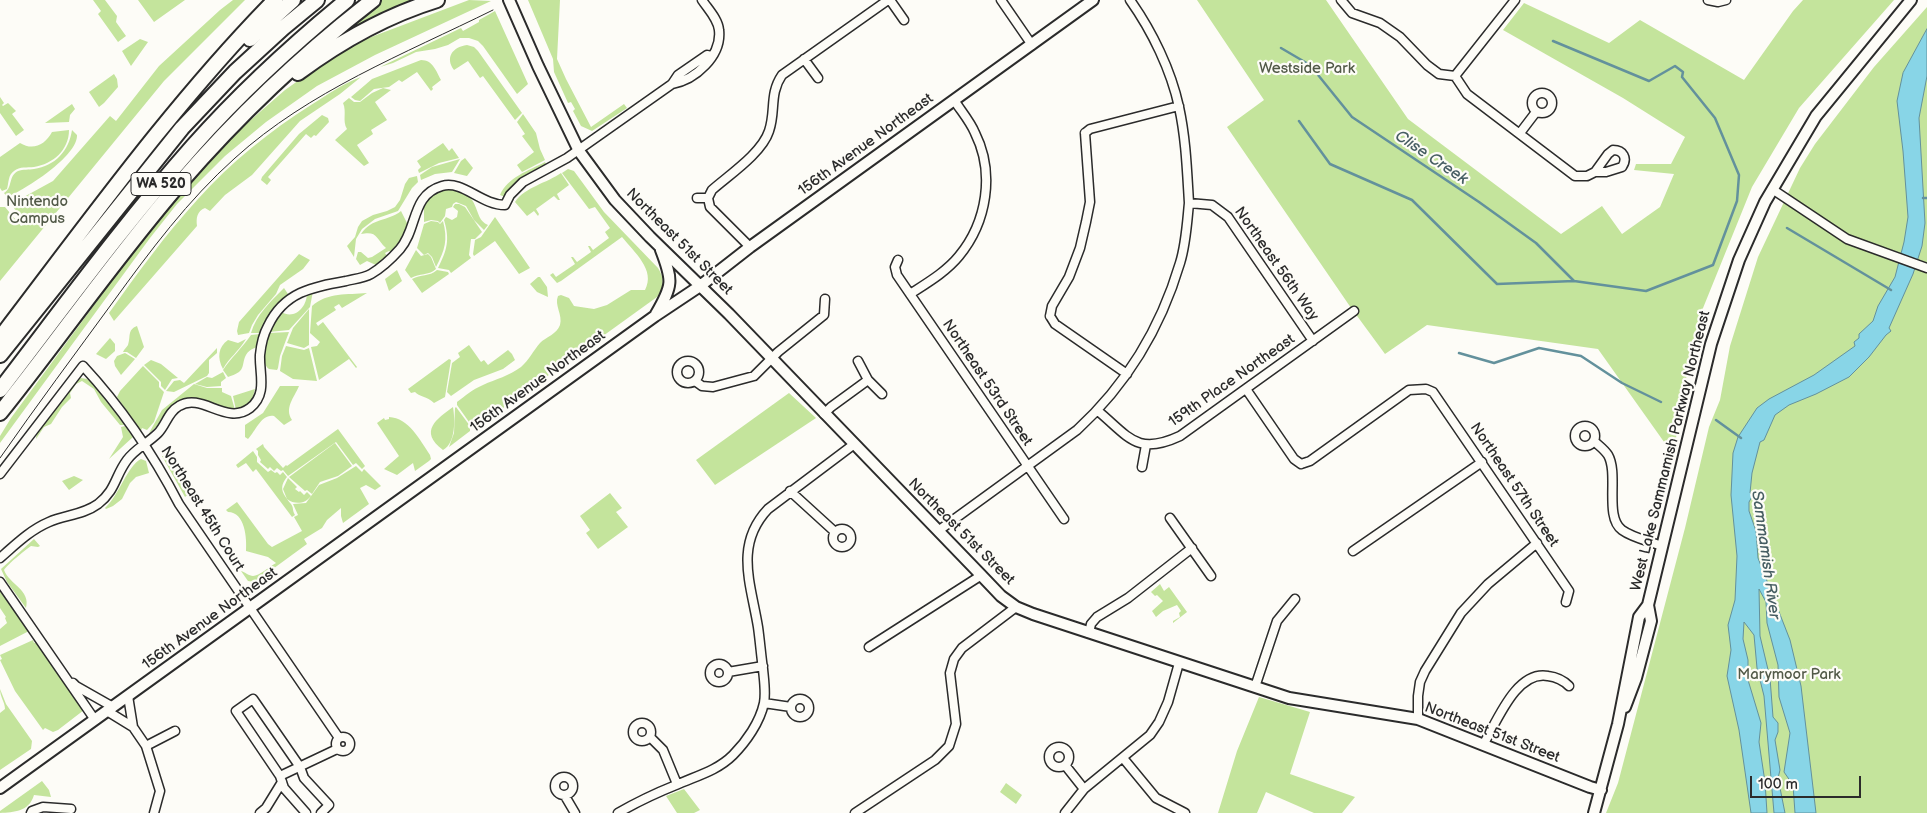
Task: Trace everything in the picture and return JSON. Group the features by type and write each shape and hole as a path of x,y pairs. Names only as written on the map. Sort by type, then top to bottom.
{"highway":[{"path":"0,338 95,212 222,56 275,0"},
{"path":"174,116 231,57 293,0"},
{"name":"WA 520","path":"0,355 182,128 235,72 317,0"},
{"name":"WA 520","path":"0,390 132,217 194,145 293,45 347,0"},
{"path":"0,413 172,193 238,119 306,55 373,0"},
{"path":"238,119 335,46 373,26 437,0"},
{"path":"0,421 28,378"}],"main road":[{"name":"Northeast 51st Street","path":"509,0 579,150 615,200 980,574 1016,607 1179,663 1298,700 1418,719 1601,790"},
{"name":"156th Avenue Northeast","path":"0,788 654,316 700,286 750,247 1093,0"},
{"name":"West Lake Sammamish Parkway Northeast","path":"1594,813 1618,724 1634,685 1652,621 1648,605 1710,344 1739,260 1772,189 1816,116 1911,0"},
{"path":"654,316 666,298 670,285 669,273 660,247"}],"street":[{"path":"0,558 41,526 86,511 98,504 115,486 126,462 144,444 159,433 172,411 184,404 194,402 231,414 242,413 253,405 262,389 261,342 267,326 277,310 302,291 315,286 356,279 370,274 385,263 401,248 408,237 421,200 429,192 450,185 462,188 486,202 505,206 510,195 523,182 555,166 579,150 672,84 678,75 707,55 711,56 718,46 719,30 717,21 702,0"},
{"path":"750,247 710,207 708,198 712,190 760,148 766,139 770,130 776,84 782,75 887,0 904,20"},
{"path":"1001,0 1032,44"},
{"path":"938,531 1077,430 1098,411 1127,374 1149,339 1162,314 1181,262 1189,203 1184,135 1179,106 1155,42 1130,0"},
{"path":"1341,0 1352,13 1380,23 1400,37 1439,74 1455,76 1467,94 1576,176 1587,176 1595,172"},
{"path":"1455,76 1515,0"},
{"path":"1708,0 1718,2 1726,0"},
{"path":"804,59 818,78"},
{"path":"910,294 939,275 958,258 980,221 985,200 986,173 982,149 975,131 954,100"},
{"path":"1085,132 1090,129 1179,106"},
{"path":"1520,134 1536,112"},
{"path":"1078,127 1085,132 1090,194 1086,222 1080,248 1069,277 1052,306 1050,316 1055,324 1127,374"},
{"path":"1772,189 1836,232 1853,241 1926,267"},
{"path":"696,198 708,198"},
{"name":"Northeast 56th Way","path":"1189,203 1212,206 1228,217 1313,341"},
{"name":"Northeast 53rd Street","path":"898,260 895,267 897,275 1064,519"},
{"path":"695,381 707,387 724,385 754,376 771,358 824,314 825,299"},
{"name":"159th Place Northeast","path":"1146,445 1164,443 1180,436 1354,311"},
{"path":"1040,317 1050,316"},
{"path":"858,361 868,380 882,394"},
{"name":"Northeast 45th Court","path":"0,474 83,366 109,395 144,444 163,472 179,504 339,738 348,739 350,745 348,750 344,752 337,749"},
{"path":"824,414 868,380"},
{"name":"Northeast 57th Street","path":"1246,389 1301,468 1409,390 1426,389 1433,392 1569,591 1566,602"},
{"path":"1098,411 1134,441 1146,445 1142,467"},
{"path":"1594,441 1608,455 1612,464 1613,506 1616,523 1626,532 1662,546"},
{"path":"618,813 642,799 708,772 732,756 746,741 764,703 758,628 746,556 752,532 759,519 790,491 853,445"},
{"path":"1353,550 1482,462"},
{"path":"790,491 835,532"},
{"path":"1170,518 1212,576"},
{"path":"1418,719 1420,682 1461,613 1488,584 1537,543"},
{"path":"1089,633 1097,617 1122,602 1192,548"},
{"path":"869,647 940,603 980,574"},
{"path":"0,582 95,720"},
{"path":"1255,687 1277,621 1295,599"},
{"path":"855,813 936,760 949,746 956,724 950,673 954,659 962,648 1016,607"},
{"path":"1065,813 1084,789 1150,735 1159,722 1168,702 1179,663"},
{"path":"728,672 762,666"},
{"path":"60,668 76,686 134,727 146,746 160,791 154,813"},
{"path":"1483,744 1521,683 1530,678 1546,675 1556,678 1568,686"},
{"path":"128,696 134,727"},
{"path":"306,813 284,788 281,779 236,711 253,700 300,767 304,778 329,805 321,813"},
{"path":"764,703 791,707"},
{"path":"146,746 175,731"},
{"path":"650,737 663,750 677,784"},
{"path":"260,813 266,808 281,779 300,767 337,749 336,742 339,738"},
{"path":"1123,758 1156,798 1175,811 1185,813"},
{"path":"1065,765 1084,789"},
{"path":"565,796 575,813"},
{"path":"32,813 32,811 43,807 56,811 71,809"}],"green space":[{"path":"93,0 105,0 117,16 116,22 126,36 118,42 98,14 101,11"},
{"path":"138,0 185,0 154,22"},
{"name":"Nintendo Campus","path":"233,0 245,0 164,81 0,281 0,207 5,207 21,226 25,224 11,204 53,181 110,116 116,121 159,66"},
{"path":"382,0 420,0 341,38 338,36"},
{"path":"469,0 491,1 375,55 317,86 266,122 225,156 177,204 150,238 0,443 0,436 11,418 142,240 179,192 218,150 285,90 340,51 366,39"},
{"path":"528,0 560,0 557,59 591,127 624,104 627,108 592,131 581,126 573,111 575,109 571,102 568,103 554,72 553,59"},
{"name":"Westside Park","path":"1197,0 1326,0 1408,119 1561,234 1602,206 1622,234 1660,207 1674,174 1634,170 1636,164 1671,164 1685,137 1623,98 1503,30 1524,3 1609,43 1640,20 1744,80 1793,11 1803,0 1894,0 1799,108 1752,187 1699,318 1679,412 1674,456 1598,349 1427,325 1385,354 1349,305 1227,127 1264,100"},
{"name":"Marymoor Park","path":"1927,7 1927,813 1606,813 1618,783 1685,528 1709,427 1720,400 1730,346 1758,257 1800,168 1815,144 1874,67"},
{"path":"495,11 528,84 517,94 483,46 478,41 469,38 460,38 448,45 416,52 380,67 461,28 463,31"},
{"path":"140,39 148,42 131,66 122,51"},
{"path":"467,45 474,47 478,51 522,113 515,120 483,76 480,78 468,61 454,70 451,66 450,57 454,51"},
{"path":"421,60 431,64 441,80 432,87 431,91 417,72 402,82 399,80 389,87 374,89 360,101 351,97 372,79"},
{"path":"114,74 118,87 99,107 89,92"},
{"path":"361,77 340,94 300,121 252,175 225,195 210,211 205,208 200,211 197,218 197,226 114,321 109,313 141,269 186,213 223,173 251,148 296,115 348,82"},
{"path":"383,88 391,90 375,102 387,120 371,130 373,134 357,145 369,163 364,166 335,140 347,129 343,103 349,98 354,102 360,102"},
{"path":"0,97 4,103 3,106 8,103 16,111 12,114 24,130 16,136 0,113"},
{"path":"72,104 75,109 70,115 69,122 45,123"},
{"path":"523,114 536,133 545,160 522,172 517,165 534,152 522,136 525,134 517,122"},
{"path":"322,115 328,118 329,122 316,136 314,135 311,138 306,134 268,177 271,180 267,185 261,180 299,134"},
{"path":"69,130 66,144 59,155 41,165 16,169 9,179 7,189 2,191 0,188 0,157 20,143 29,146 38,145 46,140 52,132"},
{"path":"72,130 77,135 69,153 37,180 7,197 4,193 9,188 15,173 20,170 42,167 54,161 68,145"},
{"path":"443,143 449,151 452,148 459,158 439,163 419,173 418,170 421,167 417,161"},
{"path":"465,158 473,168 467,176 454,173 461,161"},
{"path":"460,159 452,172 435,174 421,180 420,175 432,167"},
{"path":"545,162 546,164 516,182 505,197 500,195 513,179"},
{"path":"568,169 574,171 604,212 658,268 662,279 660,294 474,429 457,405 457,402 476,388 521,367 540,343 556,331 561,321 557,303 558,296 561,295 569,298 574,306 594,309 607,305 631,290 645,290 648,283 646,268 622,237 561,281 557,283 550,275 553,273 556,277 575,264 571,257 577,262 591,252 588,246 593,250 609,238 605,232 610,228 595,207 589,209 562,173"},
{"path":"561,173 569,185 557,194 560,200 554,196 536,209 539,214 538,216 534,211 527,216 515,202 530,189"},
{"path":"417,176 418,182 412,188 398,211 375,219 362,229 356,239 354,257 347,246 355,237 362,221 395,207 409,178"},
{"path":"449,189 460,191 472,200 483,222 488,225 484,230 474,220 466,206 456,202 452,207 446,209 445,216 440,223 431,220 424,222 424,203 435,193"},
{"path":"455,204 465,207 482,232 475,239 471,239 469,255 471,258 451,273 449,270 438,268 447,245 444,220 446,217 452,220 457,217 458,211 453,207"},
{"path":"401,211 408,225 398,244 391,252 385,253 387,256 376,265 367,261 360,265 356,259 358,252 361,252 368,258 386,248 373,234 361,234 375,222 391,217"},
{"path":"495,217 530,268 519,274 495,241 474,256 475,240 481,237"},
{"path":"431,221 440,224 443,221 445,234 442,255 436,267 428,253 424,255 417,248 424,224"},
{"path":"416,250 421,256 428,254 436,269 430,273 411,278 405,270"},
{"path":"299,254 310,260 303,269 280,285 276,294 258,315 249,333 238,335 239,322"},
{"path":"397,270 402,281 389,291 385,279"},
{"path":"437,270 448,272 449,274 422,293 412,279 431,274"},
{"path":"538,277 547,287 548,297 537,292 530,284"},
{"path":"284,288 288,294 271,312 260,333 251,333 260,314"},
{"path":"313,291 310,307 289,330 269,332 281,312 291,314 299,311 305,303 307,293"},
{"path":"367,293 342,308 339,304 334,307 336,310 316,323 318,326 323,322 357,367 349,359 319,380 311,347 317,346 320,342 310,333 312,306 331,296"},
{"path":"309,309 309,345 304,348 287,343 293,328"},
{"path":"137,326 144,347 136,358 127,352 123,352 128,345 132,329"},
{"path":"289,332 277,370 269,369 264,362 264,357 269,333"},
{"path":"260,334 257,347 248,353 241,369 238,373 228,377 223,370 251,335"},
{"path":"110,338 115,344 115,351 106,359 96,354"},
{"path":"246,339 223,369 219,357 222,346 228,340 238,343"},
{"path":"469,345 481,362 484,360 488,365 508,350 515,360 503,369 474,380 451,396 447,392 452,363 460,357 458,353"},
{"path":"286,346 304,350 309,348 317,381 293,379 280,371 282,356"},
{"path":"217,348 217,353 209,360 209,373 207,376 174,392 166,391 174,381 180,380 184,383"},
{"path":"125,353 135,359 121,375 114,361 117,356"},
{"path":"449,359 451,360 445,397 434,403 415,392 411,393 408,389"},
{"path":"151,360 161,364 178,378 172,379 165,390 161,386 161,382 144,365"},
{"path":"143,366 159,382 159,387 164,392 154,422 147,430 142,428 141,431 117,397 120,391"},
{"path":"223,372 226,378 221,382 221,386 207,387 195,384 207,377 212,378"},
{"path":"81,378 87,379 92,383 125,425 120,425 101,402 94,389 82,381 76,384 70,393 71,398 62,407 51,424 44,427 36,439 37,430 76,380"},
{"path":"194,384 207,388 222,388 222,392 231,396 235,410 201,400 185,400 169,409 149,433 162,410"},
{"path":"280,386 299,386 289,407 292,420 284,425 274,416 269,416 262,420 248,439 245,437 245,425 263,413"},
{"path":"255,389 252,399 248,404 236,410 233,396"},
{"path":"789,393 816,418 715,485 696,460"},
{"path":"453,407 454,424 452,436 447,447 443,450 432,437 431,431 436,421"},
{"path":"456,407 470,426 470,431 449,447 454,433"},
{"path":"389,417 396,418 408,426 430,455 431,459 415,471 413,463 397,475 384,469 399,456 377,423 384,418 385,420 389,419"},
{"path":"125,426 133,437 109,459 123,437 121,427"},
{"path":"338,429 365,466 362,469 356,463 353,465 336,442 288,476 283,470 281,471 277,468 274,471 270,467 268,469 260,462 261,460 256,449 263,444 283,468"},
{"path":"335,443 352,466 338,476 320,482 312,494 307,490 305,491 289,477"},
{"path":"253,451 257,457 257,462 268,472 271,470 280,475 283,472 287,477 282,488 294,512 295,515 292,517 256,469 253,472 246,463 238,468 236,465"},
{"path":"162,456 166,456 183,480 188,484 191,483 195,489 185,497"},
{"path":"141,459 146,461 149,473 136,477 130,483 122,499 106,509 132,468"},
{"path":"356,466 362,472 364,469 381,486 375,490 366,485 360,488 369,504 343,523 341,508 327,520 322,528 304,539 307,544 255,582 248,581 241,571 255,576 276,563 268,557 246,551 244,527 238,516 226,510 237,502 272,547 302,531 294,517 298,515 293,504 306,503 319,485 337,478"},
{"path":"74,476 83,480 69,490 62,481"},
{"path":"288,478 297,487 295,489 304,495 307,492 311,496 306,501 300,503 287,499 283,489"},
{"path":"610,493 622,508 616,512 628,527 598,549 586,533 590,530 580,516"},
{"path":"34,539 40,546 31,546 4,570 23,592 27,602 26,608 7,582 1,569"},
{"path":"1160,584 1164,591 1169,587 1187,612 1173,623 1173,621 1180,617 1179,613 1181,611 1177,605 1163,611 1156,617 1152,611 1163,601 1151,592"},
{"path":"0,591 29,631 0,646 0,629 7,623 6,617 0,608"},
{"path":"33,640 34,643 37,642 84,710 53,732 45,728 43,730 15,691 0,660 2,659 0,655"},
{"path":"0,689 6,704 32,741 31,749 0,770 0,713 5,709"},
{"path":"1259,697 1310,712 1290,774 1355,797 1342,813 1314,813 1266,792 1257,813 1218,813 1237,751"},
{"path":"42,781 49,790 51,797 34,795 32,801 25,808 0,813 0,811"},
{"path":"1006,783 1022,795 1016,804 1000,792"},
{"path":"684,789 700,810 694,813 677,813 666,796"}],"water":[{"path":"1927,29 1927,76 1919,118 1925,223 1922,246 1913,274 1889,328 1891,331 1849,377 1789,405 1775,415 1764,440 1760,442 1752,473 1750,493 1753,495 1749,502 1749,511 1756,531 1758,558 1790,640 1801,686 1816,813 1795,813 1793,785 1784,772 1790,733 1779,697 1778,665 1767,623 1766,602 1759,589 1760,636 1770,678 1773,717 1778,723 1778,732 1775,740 1780,770 1778,778 1785,813 1774,813 1764,696 1757,668 1754,635 1744,622 1743,639 1748,660 1748,680 1761,723 1759,742 1767,813 1751,813 1739,730 1727,676 1731,650 1728,625 1735,600 1737,556 1731,495 1733,453 1738,437 1757,408 1769,399 1814,375 1855,346 1854,342 1859,338 1859,334 1873,321 1878,306 1895,277 1908,217 1897,101 1903,73"}],"waterway":[{"path":"1299,121 1330,164 1412,200 1497,284 1574,281 1646,291 1713,265 1737,201 1739,175 1715,118 1682,77 1683,72 1675,66 1649,81 1553,41"},
{"name":"Clise Creek","path":"1281,48 1310,65 1352,117 1479,202 1536,243 1574,281"},
{"path":"1787,228 1891,290"},
{"path":"1459,353 1494,363 1539,348 1581,356 1622,383 1661,402"},
{"path":"1716,420 1741,438"}],"tram line":[{"path":"0,458 155,245 201,191 235,158 264,134 326,93 392,58 493,10"}],"water label":[{"name":"Sammamish River","path":"1765,555"}]}
